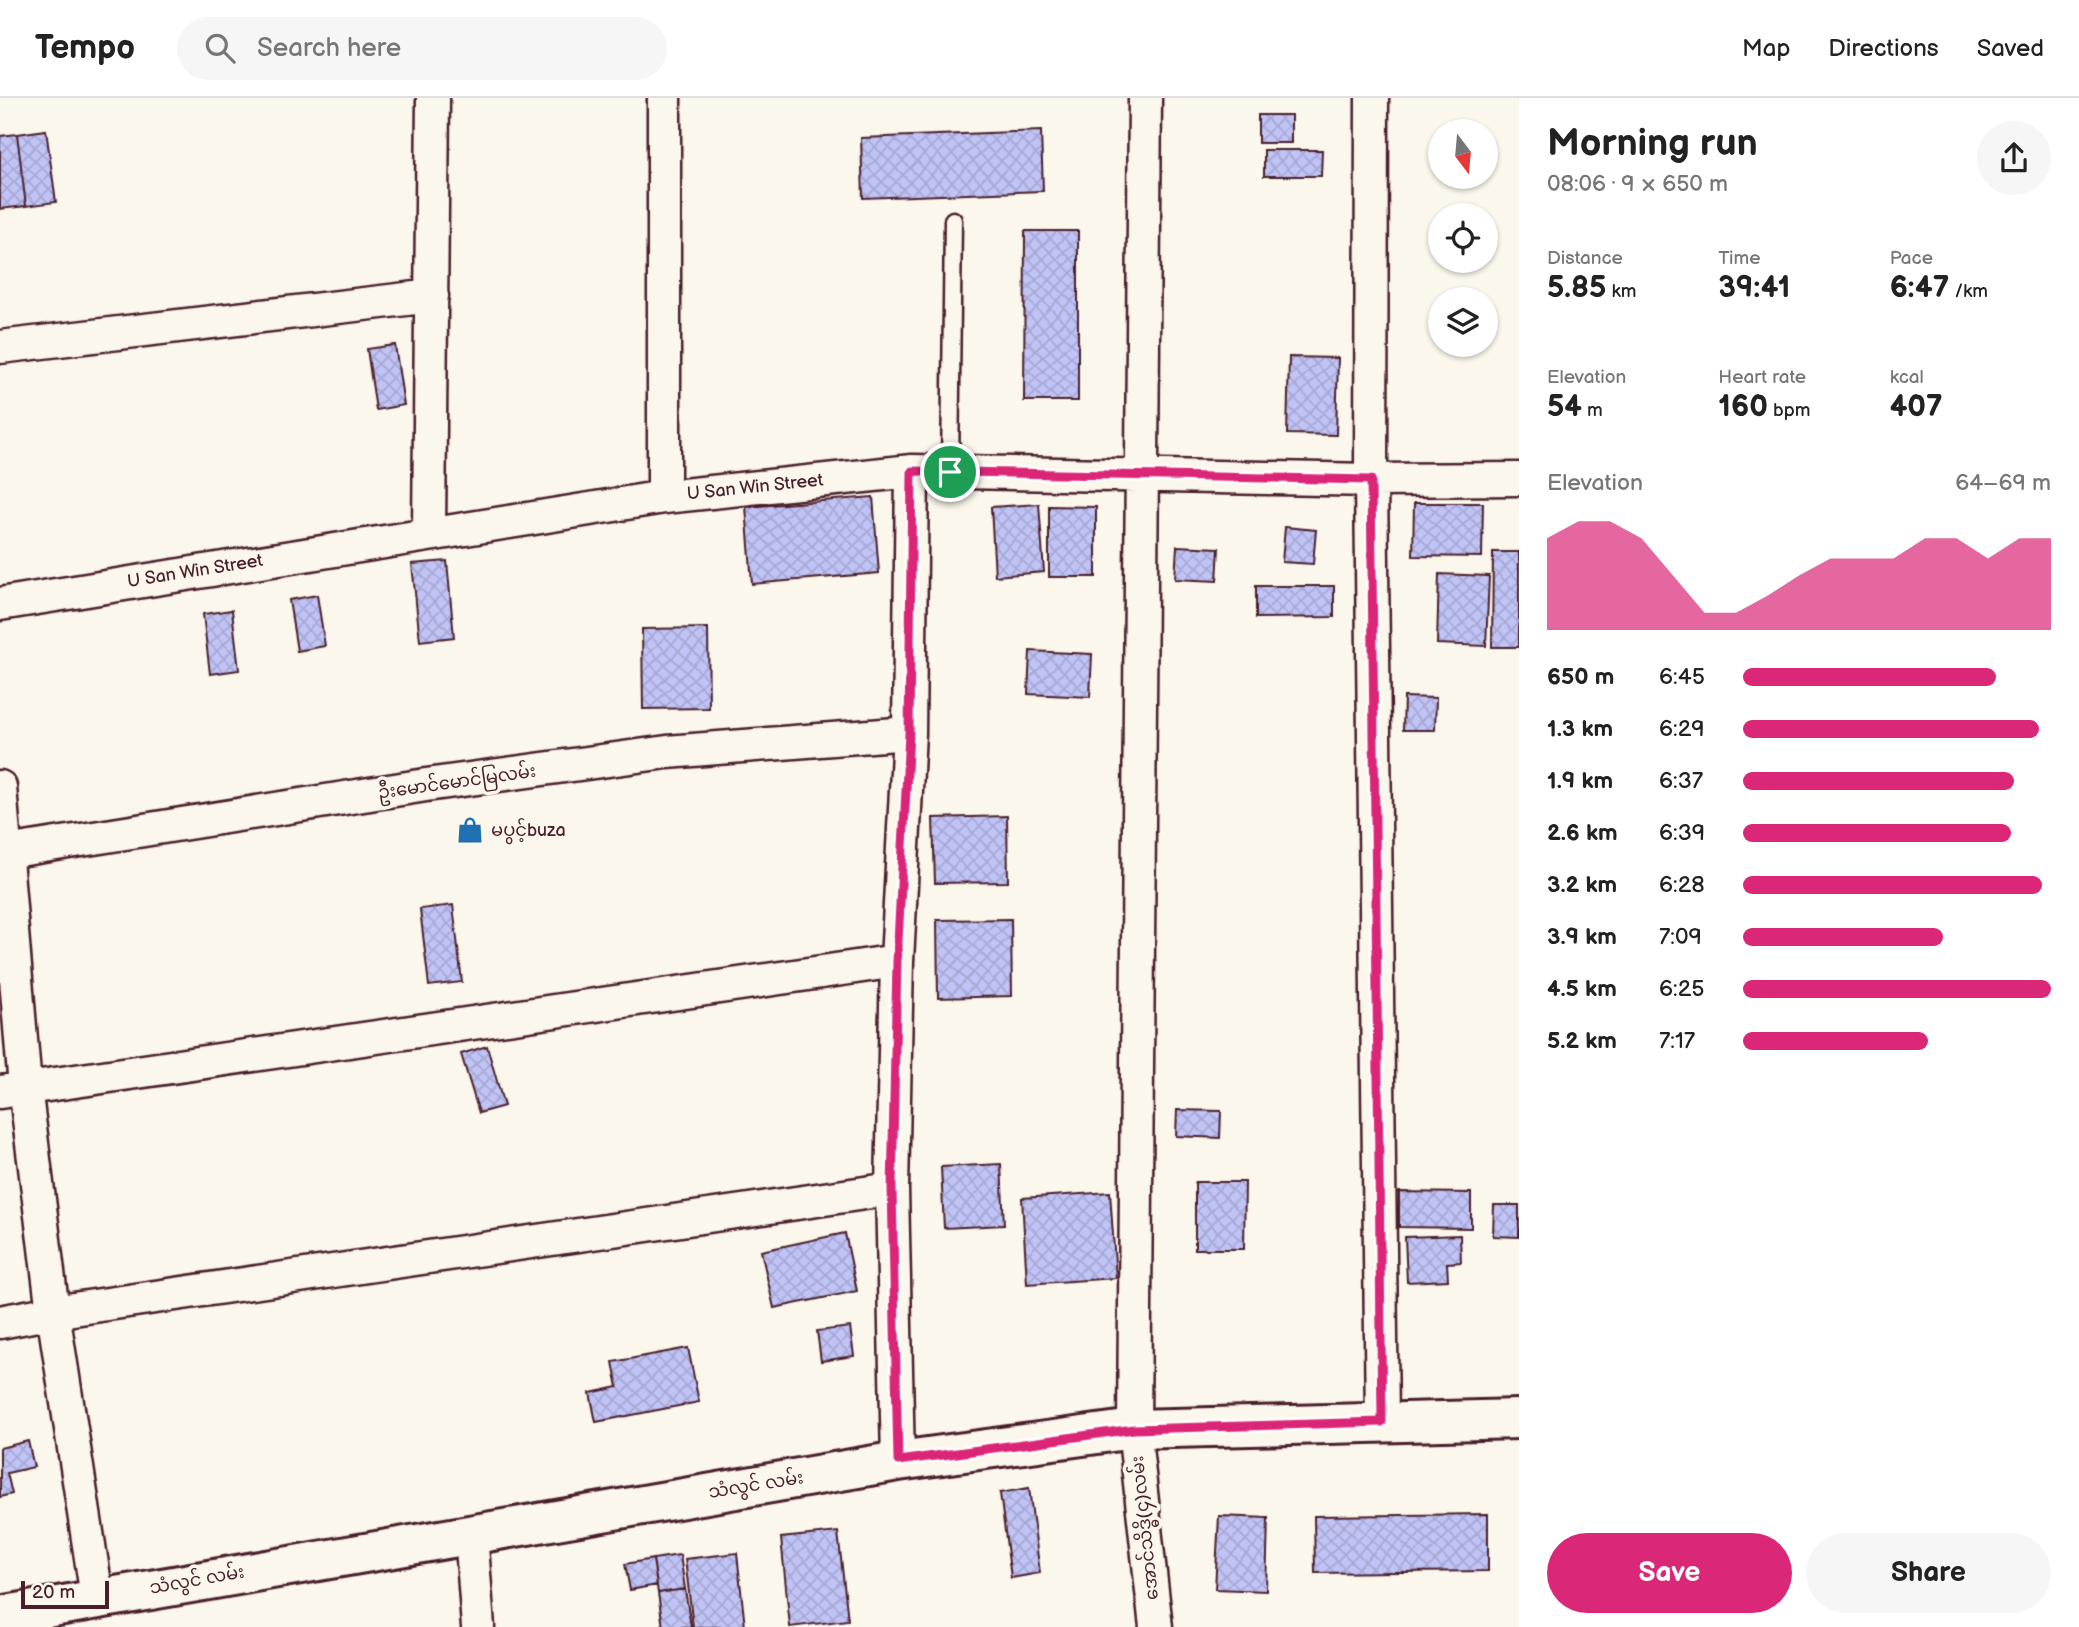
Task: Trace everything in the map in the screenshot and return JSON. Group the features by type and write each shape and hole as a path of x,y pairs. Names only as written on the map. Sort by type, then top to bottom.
{"street":[{"path":"429,532 433,98"},
{"path":"664,98 664,497"},
{"name":"အောင်သိဒ္ဓိ(၄)လမ်း","path":"1145,98 1134,1429 1156,1627"},
{"path":"1372,98 1371,480 1382,1422"},
{"path":"0,347 432,296"},
{"path":"898,1461 892,1189 897,961 909,733 912,471"},
{"name":"U San Win Street","path":"0,604 429,532 664,497 912,471 1142,473 1371,480 1519,479"},
{"name":"ဦးမောင်မောင်မြလမ်း","path":"4,853 426,785 667,752 909,733"},
{"path":"0,787 13,1089 53,1312 97,1597"},
{"path":"13,1089 897,961"},
{"path":"0,1322 892,1189"},
{"name":"သံလွင် လမ်း","path":"0,1616 471,1532 898,1461 1134,1429 1519,1419"},
{"path":"471,1532 478,1627"}],"lane":[{"path":"950,472 953,220"}],"building":[{"path":"1258,115 1291,115 1291,143 1258,143"},
{"path":"46,130 56,202 26,206 17,134"},
{"path":"1041,131 1043,191 863,198 861,138"},
{"path":"17,134 26,206 0,209 0,136"},
{"path":"1264,150 1322,150 1321,176 1264,176"},
{"path":"1025,231 1078,231 1078,401 1024,401"},
{"path":"395,345 404,405 376,410 367,349"},
{"path":"1289,357 1338,358 1336,435 1287,434"},
{"path":"873,497 879,573 752,584 746,507"},
{"path":"1414,503 1483,503 1482,557 1413,556"},
{"path":"1039,504 1044,572 995,576 991,507"},
{"path":"1049,506 1096,507 1096,577 1049,577"},
{"path":"1285,527 1316,530 1313,564 1282,562"},
{"path":"1177,546 1219,548 1217,581 1175,579"},
{"path":"1493,552 1519,552 1519,647 1492,647"},
{"path":"447,561 454,637 420,641 412,564"},
{"path":"1439,574 1489,576 1486,646 1437,644"},
{"path":"1256,586 1334,586 1334,617 1256,618"},
{"path":"317,595 325,646 297,651 289,600"},
{"path":"232,610 239,670 210,674 203,614"},
{"path":"708,628 709,708 643,709 642,629"},
{"path":"1030,651 1092,654 1090,697 1028,694"},
{"path":"1404,697 1436,698 1435,730 1403,730"},
{"path":"1007,816 1008,882 935,883 933,818"},
{"path":"453,905 462,982 429,986 420,909"},
{"path":"1011,919 1012,996 938,998 937,920"},
{"path":"487,1046 504,1106 479,1113 461,1054"},
{"path":"1177,1110 1221,1111 1220,1138 1176,1136"},
{"path":"1001,1164 1004,1225 944,1228 941,1167"},
{"path":"1195,1182 1245,1182 1244,1249 1195,1249"},
{"path":"1110,1192 1116,1278 1027,1284 1022,1198"},
{"path":"1399,1192 1471,1193 1471,1228 1399,1227"},
{"path":"1494,1205 1519,1205 1519,1237 1493,1236"},
{"path":"845,1233 857,1291 774,1308 761,1251"},
{"path":"1460,1235 1461,1262 1447,1263 1448,1280 1407,1282 1405,1237"},
{"path":"850,1327 854,1356 821,1361 817,1331"},
{"path":"688,1348 699,1402 596,1422 590,1393 618,1387 613,1362"},
{"path":"28,1441 34,1467 7,1473 12,1494 0,1497 0,1448"},
{"path":"1029,1488 1040,1573 1011,1578 1000,1493"},
{"path":"1488,1514 1488,1571 1315,1573 1314,1516"},
{"path":"1219,1516 1268,1518 1266,1591 1215,1589"},
{"path":"838,1532 848,1620 790,1627 781,1538"},
{"path":"737,1553 745,1627 693,1627 685,1559"},
{"path":"680,1555 685,1589 658,1593 653,1559"},
{"path":"653,1559 657,1585 630,1590 625,1564"},
{"path":"685,1589 691,1627 663,1627 658,1593"}],"place":[{"name":"မပွင့်buza","path":"470,830"}],"route":[{"path":"912,471 950,472 1142,473 1371,480 1382,1422 1134,1429 898,1461 892,1189 897,961 909,733 912,471"}]}
